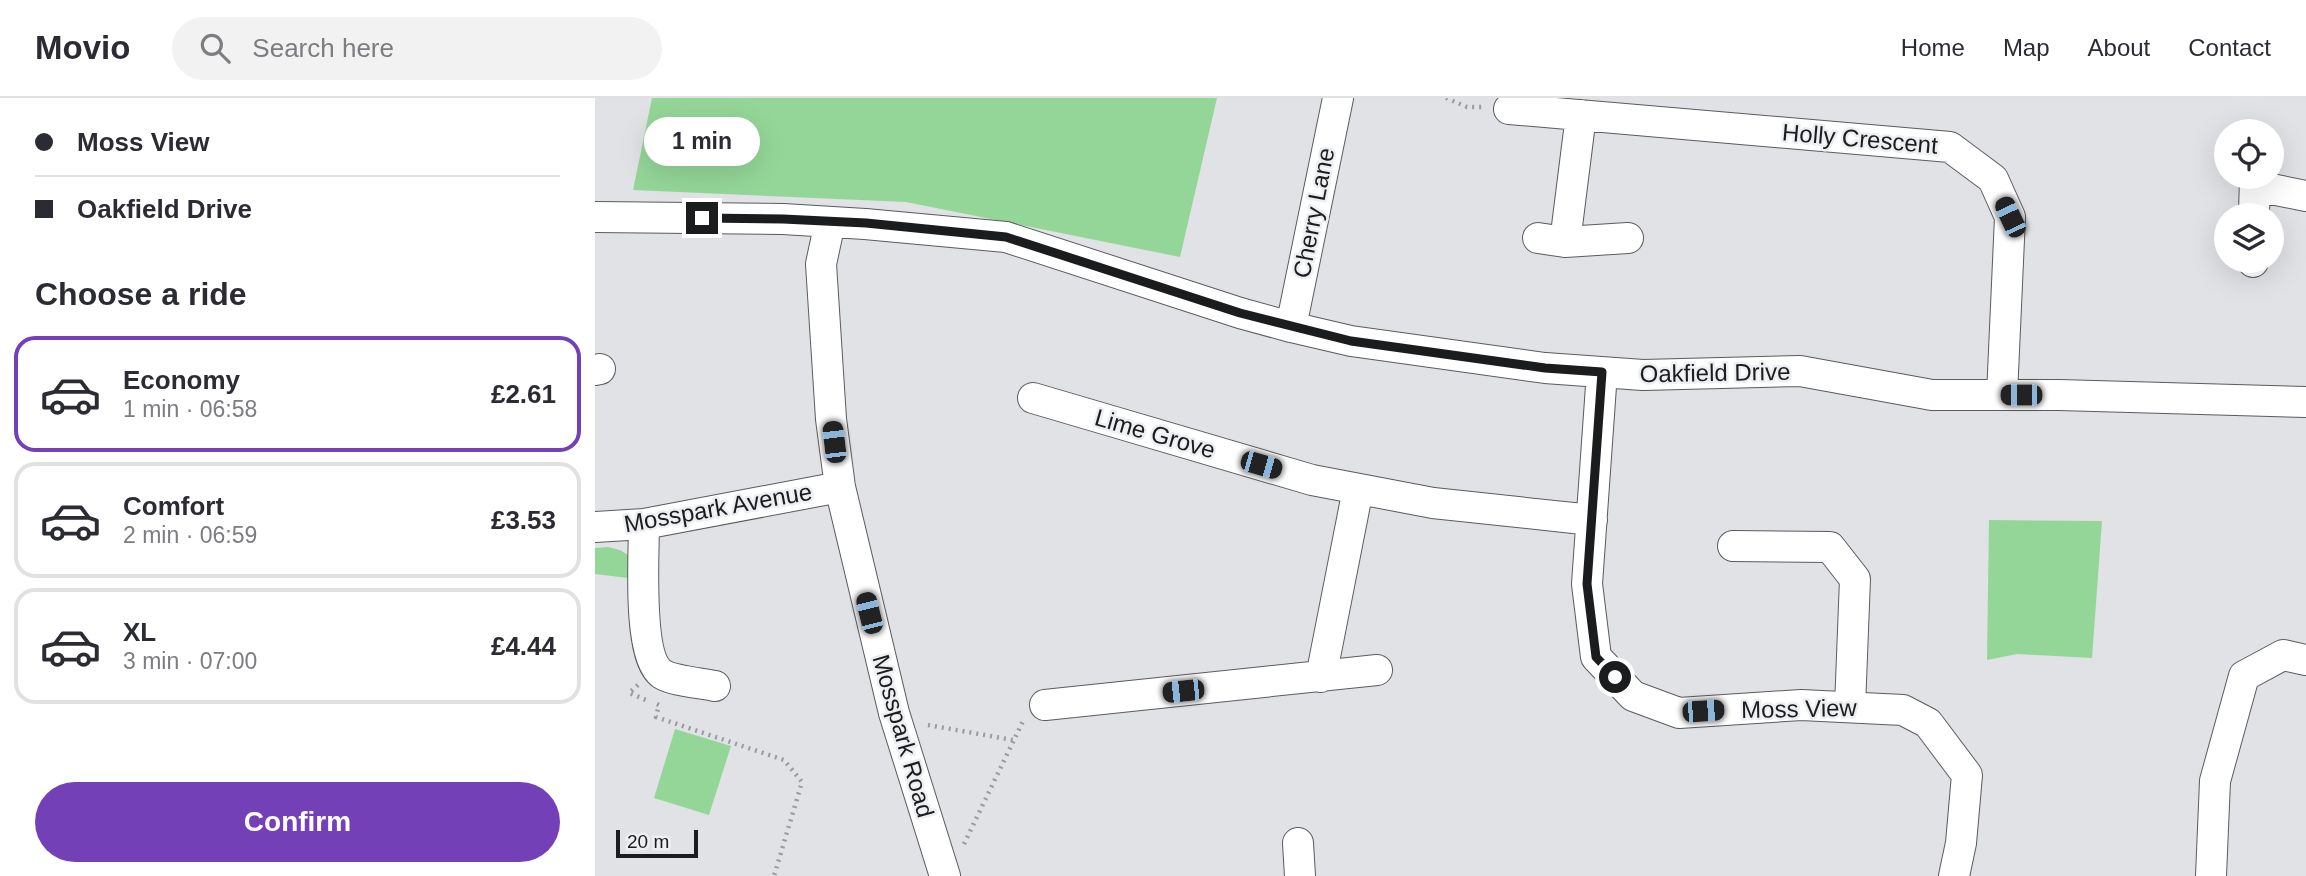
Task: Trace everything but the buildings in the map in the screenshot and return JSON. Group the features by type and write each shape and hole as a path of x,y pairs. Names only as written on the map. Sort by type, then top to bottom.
{"street":[{"name":"Cherry Lane","path":"1291,327 1338,98"},
{"name":"Holly Crescent","path":"1509,109 1950,147 1993,179 2010,217 2002,395"},
{"path":"1581,115 1552,240 1628,238"},
{"path":"2255,193 2306,196"},
{"name":"Oakfield Drive","path":"595,217 783,219 1006,237 1291,327 1351,341 1545,368 1643,375 1800,371 1932,395 2306,402"},
{"name":"Mosspark Road","path":"830,222 821,264 831,419 840,487 896,720 945,876"},
{"name":"Moss View","path":"1602,372 1587,584 1596,657 1633,696 1679,713 1801,705 1903,710 1927,723 1967,775 1961,843 1954,876"},
{"name":"Lime Grove","path":"1033,398 1312,480 1433,503 1592,520"},
{"name":"Mosspark Avenue","path":"595,527 644,524 840,487"},
{"path":"1321,677 1358,489"},
{"path":"644,524 644,618 649,648 656,668 668,677 715,686"},
{"path":"1733,546 1830,547 1855,579 1850,707"},
{"path":"2211,876 2215,781 2244,676 2283,655 2306,660"},
{"path":"1045,705 1377,670"},
{"path":"1298,843 1300,876"}],"path":[{"path":"1446,98 1467,107 1509,109"},
{"path":"656,668 629,693 659,705 656,717 785,760 802,782 774,876"},
{"path":"961,851 1022,721 1045,705"},
{"path":"896,720 1013,740"}],"green space":[{"path":"652,98 1217,98 1180,257 906,202 633,190"},
{"path":"1989,520 2102,521 2092,658 2017,654 1987,660"},
{"path":"608,547 628,555 628,578 595,574 595,548"},
{"path":"675,729 731,746 709,815 654,798"}],"route":[{"path":"702,218 866,223 1006,237 1240,313 1351,341 1545,368 1602,372 1587,584 1596,657 1615,677"}]}
